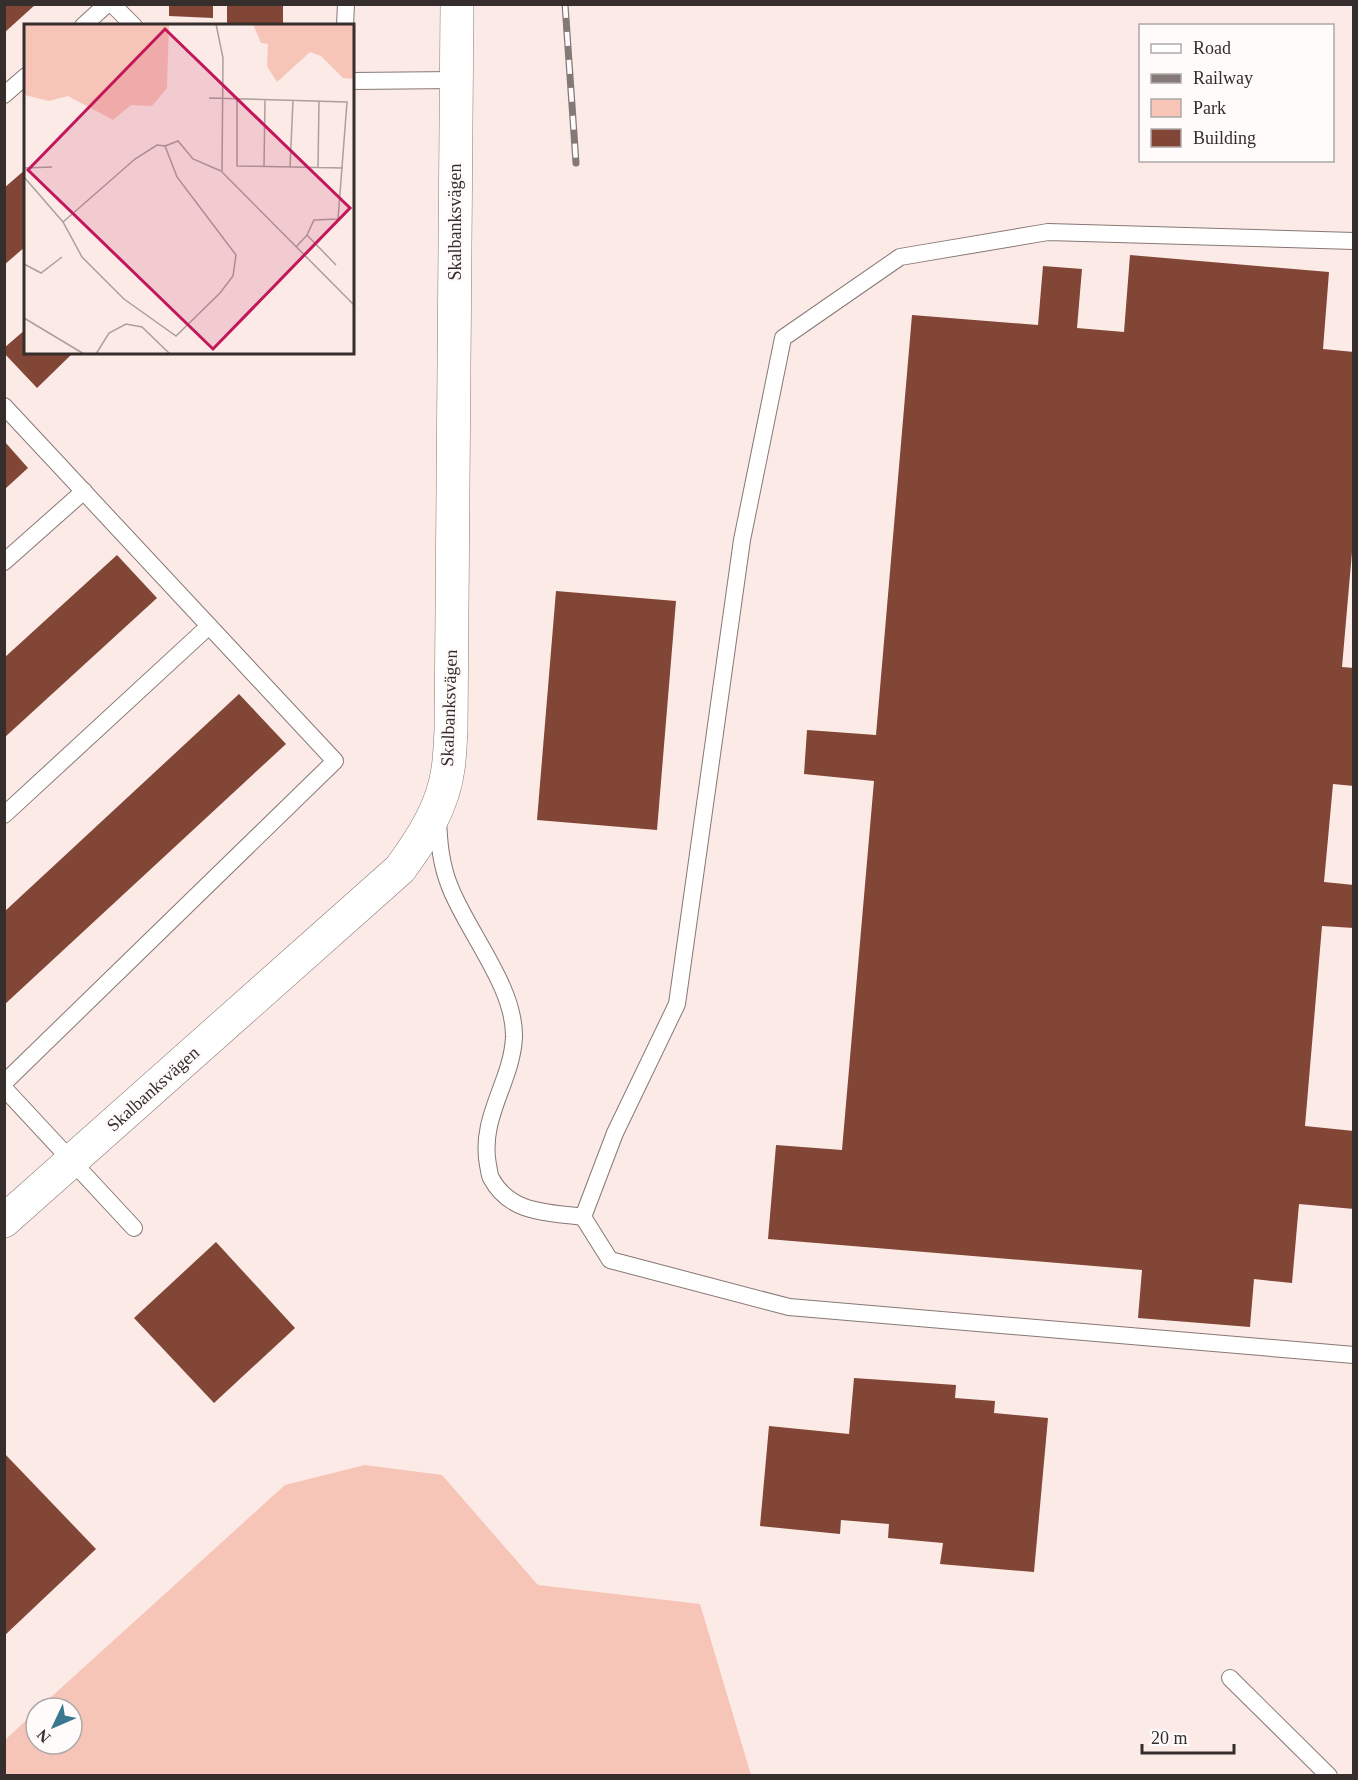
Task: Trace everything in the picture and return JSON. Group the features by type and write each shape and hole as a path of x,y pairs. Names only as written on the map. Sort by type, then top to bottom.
{"street":[{"name":"Skalbanksvägen","path":"4,1221 400,869 420,842 437,810 448,770 451,731 457,4"}],"lane":[{"path":"85,24 107,4"},
{"path":"112,4 132,24"},
{"path":"345,24 346,4"},
{"path":"4,95 24,78"},
{"path":"354,81 456,80"},
{"path":"583,1217 615,1133 677,1004 742,540 783,338 900,256 1048,232 1353,241"},
{"path":"4,406 335,761 4,1083"},
{"path":"4,562 84,491"},
{"path":"4,815 209,626"},
{"path":"437,810 440,852 450,886 504,991 512,1015 514,1037 510,1058 489,1122 485,1152 490,1176 503,1195 523,1208 583,1217 610,1260 789,1307 1353,1355"},
{"path":"4,1088 134,1228"},
{"path":"1230,1678 1329,1776"}],"green space":[{"path":"365,1465 442,1475 538,1585 700,1604 751,1775 5,1775 5,1740 24,1722 24,1756 84,1756 84,1696 52,1696 285,1485"}],"building":[{"path":"4,4 36,4 4,33"},
{"path":"227,4 283,4 283,24 227,24"},
{"path":"169,5 213,5 213,18 169,16"},
{"path":"24,171 24,248 4,265 4,188"},
{"path":"1130,255 1329,272 1323,349 1354,352 1354,529 1342,667 1354,668 1354,786 1333,784 1324,882 1354,885 1354,928 1322,926 1305,1126 1354,1131 1354,1209 1299,1204 1292,1283 1254,1279 1250,1327 1138,1318 1142,1270 768,1239 776,1145 842,1150 874,781 804,774 807,730 876,735 912,315 1038,325 1043,266 1082,269 1077,328 1124,332"},
{"path":"24,331 24,354 72,354 37,388 4,353 4,348"},
{"path":"5,442 28,468 5,489"},
{"path":"117,555 157,598 4,738 4,658"},
{"path":"556,591 676,601 657,830 537,820"},
{"path":"239,694 286,744 4,1005 4,912"},
{"path":"216,1242 295,1328 214,1403 134,1318"},
{"path":"854,1378 956,1385 955,1398 995,1401 994,1413 1048,1418 1034,1572 940,1564 943,1543 888,1538 889,1524 841,1520 840,1534 760,1526 769,1426 849,1434"},
{"path":"4,1453 96,1549 4,1636"}],"railway":[{"path":"565,4 576,163"}]}
